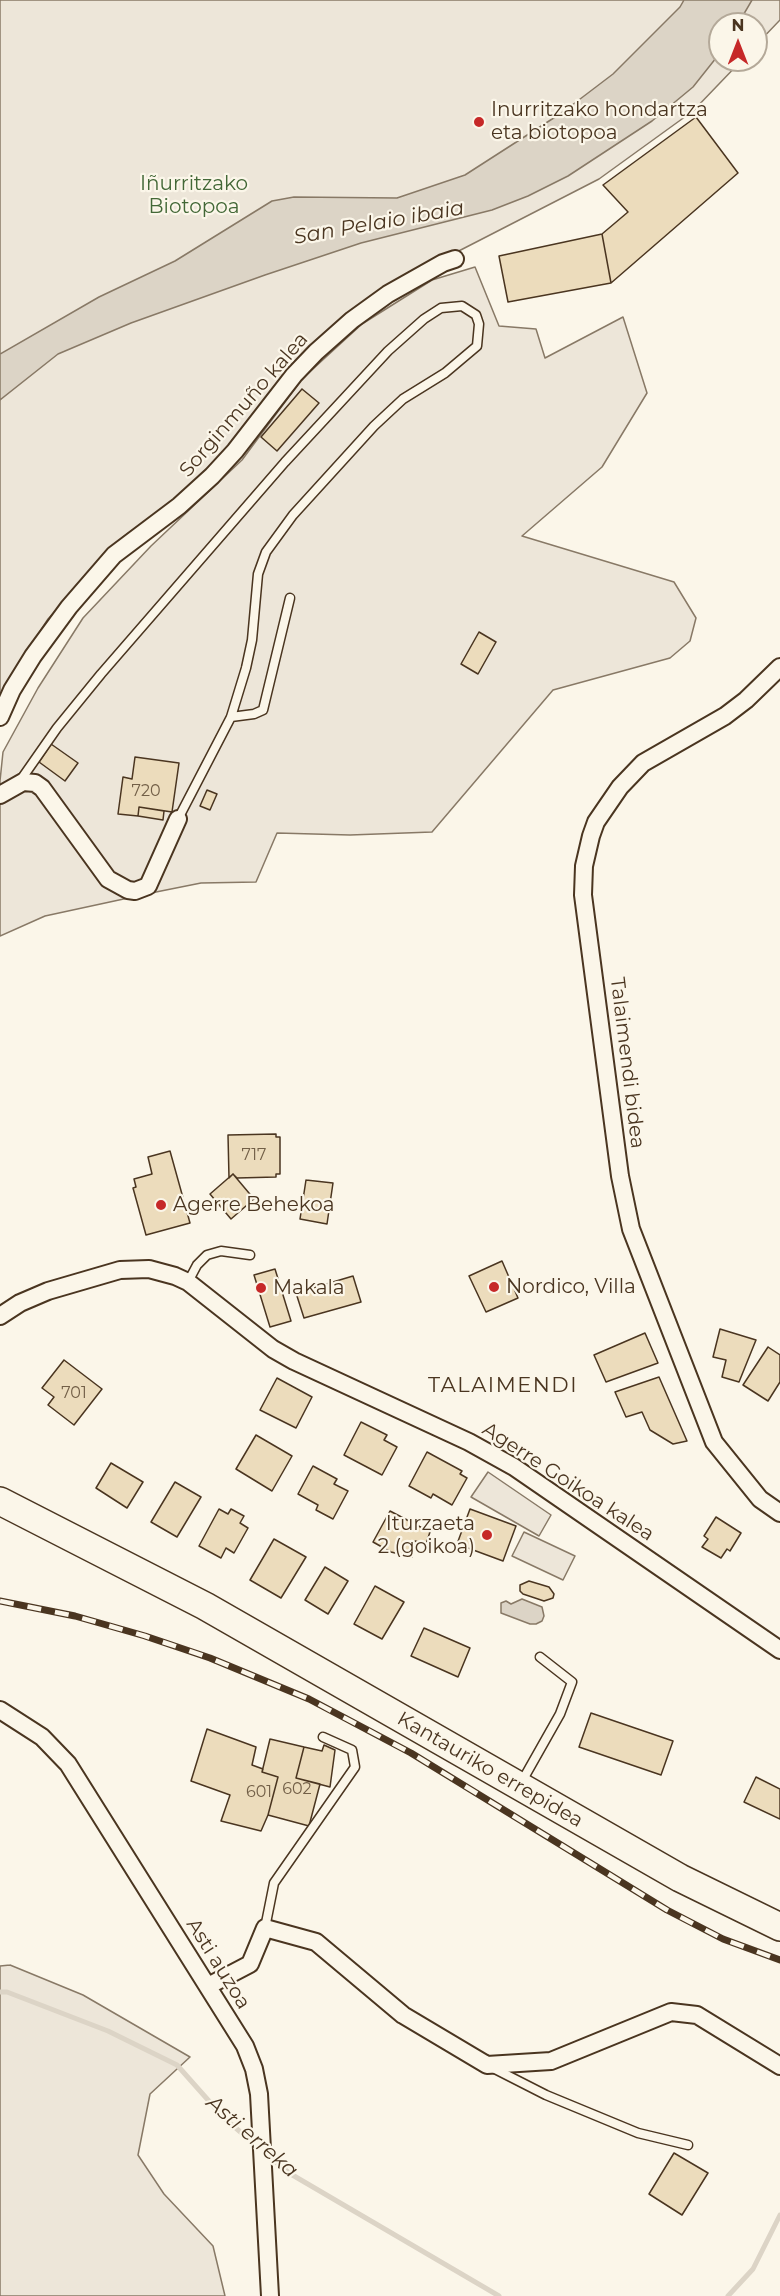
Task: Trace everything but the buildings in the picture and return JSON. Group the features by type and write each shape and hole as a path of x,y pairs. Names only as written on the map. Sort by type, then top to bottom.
{"highway":[{"path":"0,1482 55,1509 205,1606"},
{"path":"0,1501 205,1606"},
{"path":"0,1515 41,1530 60,1532"},
{"name":"Kantauriko errepidea","path":"205,1606 680,1878 780,1927"}],"street":[{"name":"Sorginmuño kalea","path":"0,717 12,690 33,656 69,608 114,555 179,506 212,476 235,451 294,375 316,352 352,320 388,294 442,263 455,260"},
{"name":"Talaimendi bidea","path":"780,668 725,716 644,764 620,787 596,822 591,836 584,866 583,895 620,1176 631,1229 714,1442 760,1499 780,1513"},
{"path":"0,795 17,784 30,782 42,788 108,879 128,890 135,891 148,886 178,819"},
{"name":"Agerre Goikoa kalea","path":"0,1316 20,1303 48,1292 120,1270 149,1269 188,1282 273,1349 294,1361 470,1442 514,1467 780,1650"},
{"name":"Asti auzoa","path":"0,1710 42,1737 68,1764 250,2057 257,2082 270,2296"},
{"path":"208,1986 250,1964 265,1928 316,1942 403,2015 487,2065 551,2061 671,2012 697,2015 780,2066"}],"lane":[{"path":"17,784 57,728 101,674 292,454 388,351 424,319 441,308 462,306 476,315 479,324 477,346 445,373 403,399 374,426 293,515 266,552 258,574 252,640 231,717 178,819"},
{"path":"231,717 254,714 263,710 290,598"},
{"path":"188,1282 196,1265 207,1255 221,1251 250,1255"},
{"path":"519,1786 560,1714 572,1682 540,1657"},
{"path":"265,1928 274,1883 355,1767 352,1750 323,1737"},
{"path":"487,2065 546,2095 638,2133 688,2145"}],"green space":[{"name":"Iñurritzako Biotopoa","path":"0,0 780,0 780,20 768,32 768,12 708,12 708,72 730,72 693,111 599,179 412,275 371,299 205,477 123,537 48,619 8,681 0,699"},
{"path":"475,267 499,326 536,329 545,358 623,317 647,393 602,467 522,536 674,582 696,618 690,641 670,658 553,690 432,832 350,835 277,833 256,882 201,883 156,892 45,916 0,936 0,781 3,752 38,688 83,618 151,546 242,460 302,379 362,324 432,280"},
{"path":"488,1472 551,1515 539,1536 471,1497"},
{"path":"524,1532 575,1556 563,1580 512,1556"},
{"path":"10,1965 83,1995 190,2057 150,2094 138,2155 164,2194 213,2246 225,2296 0,2296 0,1966"}],"water":[{"name":"San Pelaio ibaia","path":"684,0 752,0 745,12 708,12 708,68 693,87 652,121 568,176 528,196 492,210 361,243 131,323 58,354 0,400 0,354 99,297 175,261 272,201 294,197 397,198 465,175 563,112 613,74 680,7"},
{"path":"522,1599 542,1607 544,1616 542,1621 530,1624 501,1613 501,1603 506,1601 511,1604"}],"waterway":[{"name":"Asti erreka","path":"0,1992 7,1992 108,2031 177,2065 224,2118 258,2147"},
{"name":"Asti erreka","path":"265,2153 289,2173 499,2296"},
{"name":"Asti erreka","path":"728,2296 753,2269 780,2215"}],"railway":[{"path":"0,1601 75,1616 145,1636 210,1658 309,1699 411,1753 667,1910 723,1939 780,1960"}],"place":[{"name":"Inurritzako hondartza eta biotopoa","path":"479,122"},
{"name":"Agerre Behekoa","path":"161,1205"},
{"name":"Nordico, Villa","path":"494,1287"},
{"name":"Makala","path":"261,1288"},
{"name":"Iturzaeta 2 (goikoa)","path":"487,1535"}],"district":[{"name":"TALAIMENDI","path":"503,1386"}]}
